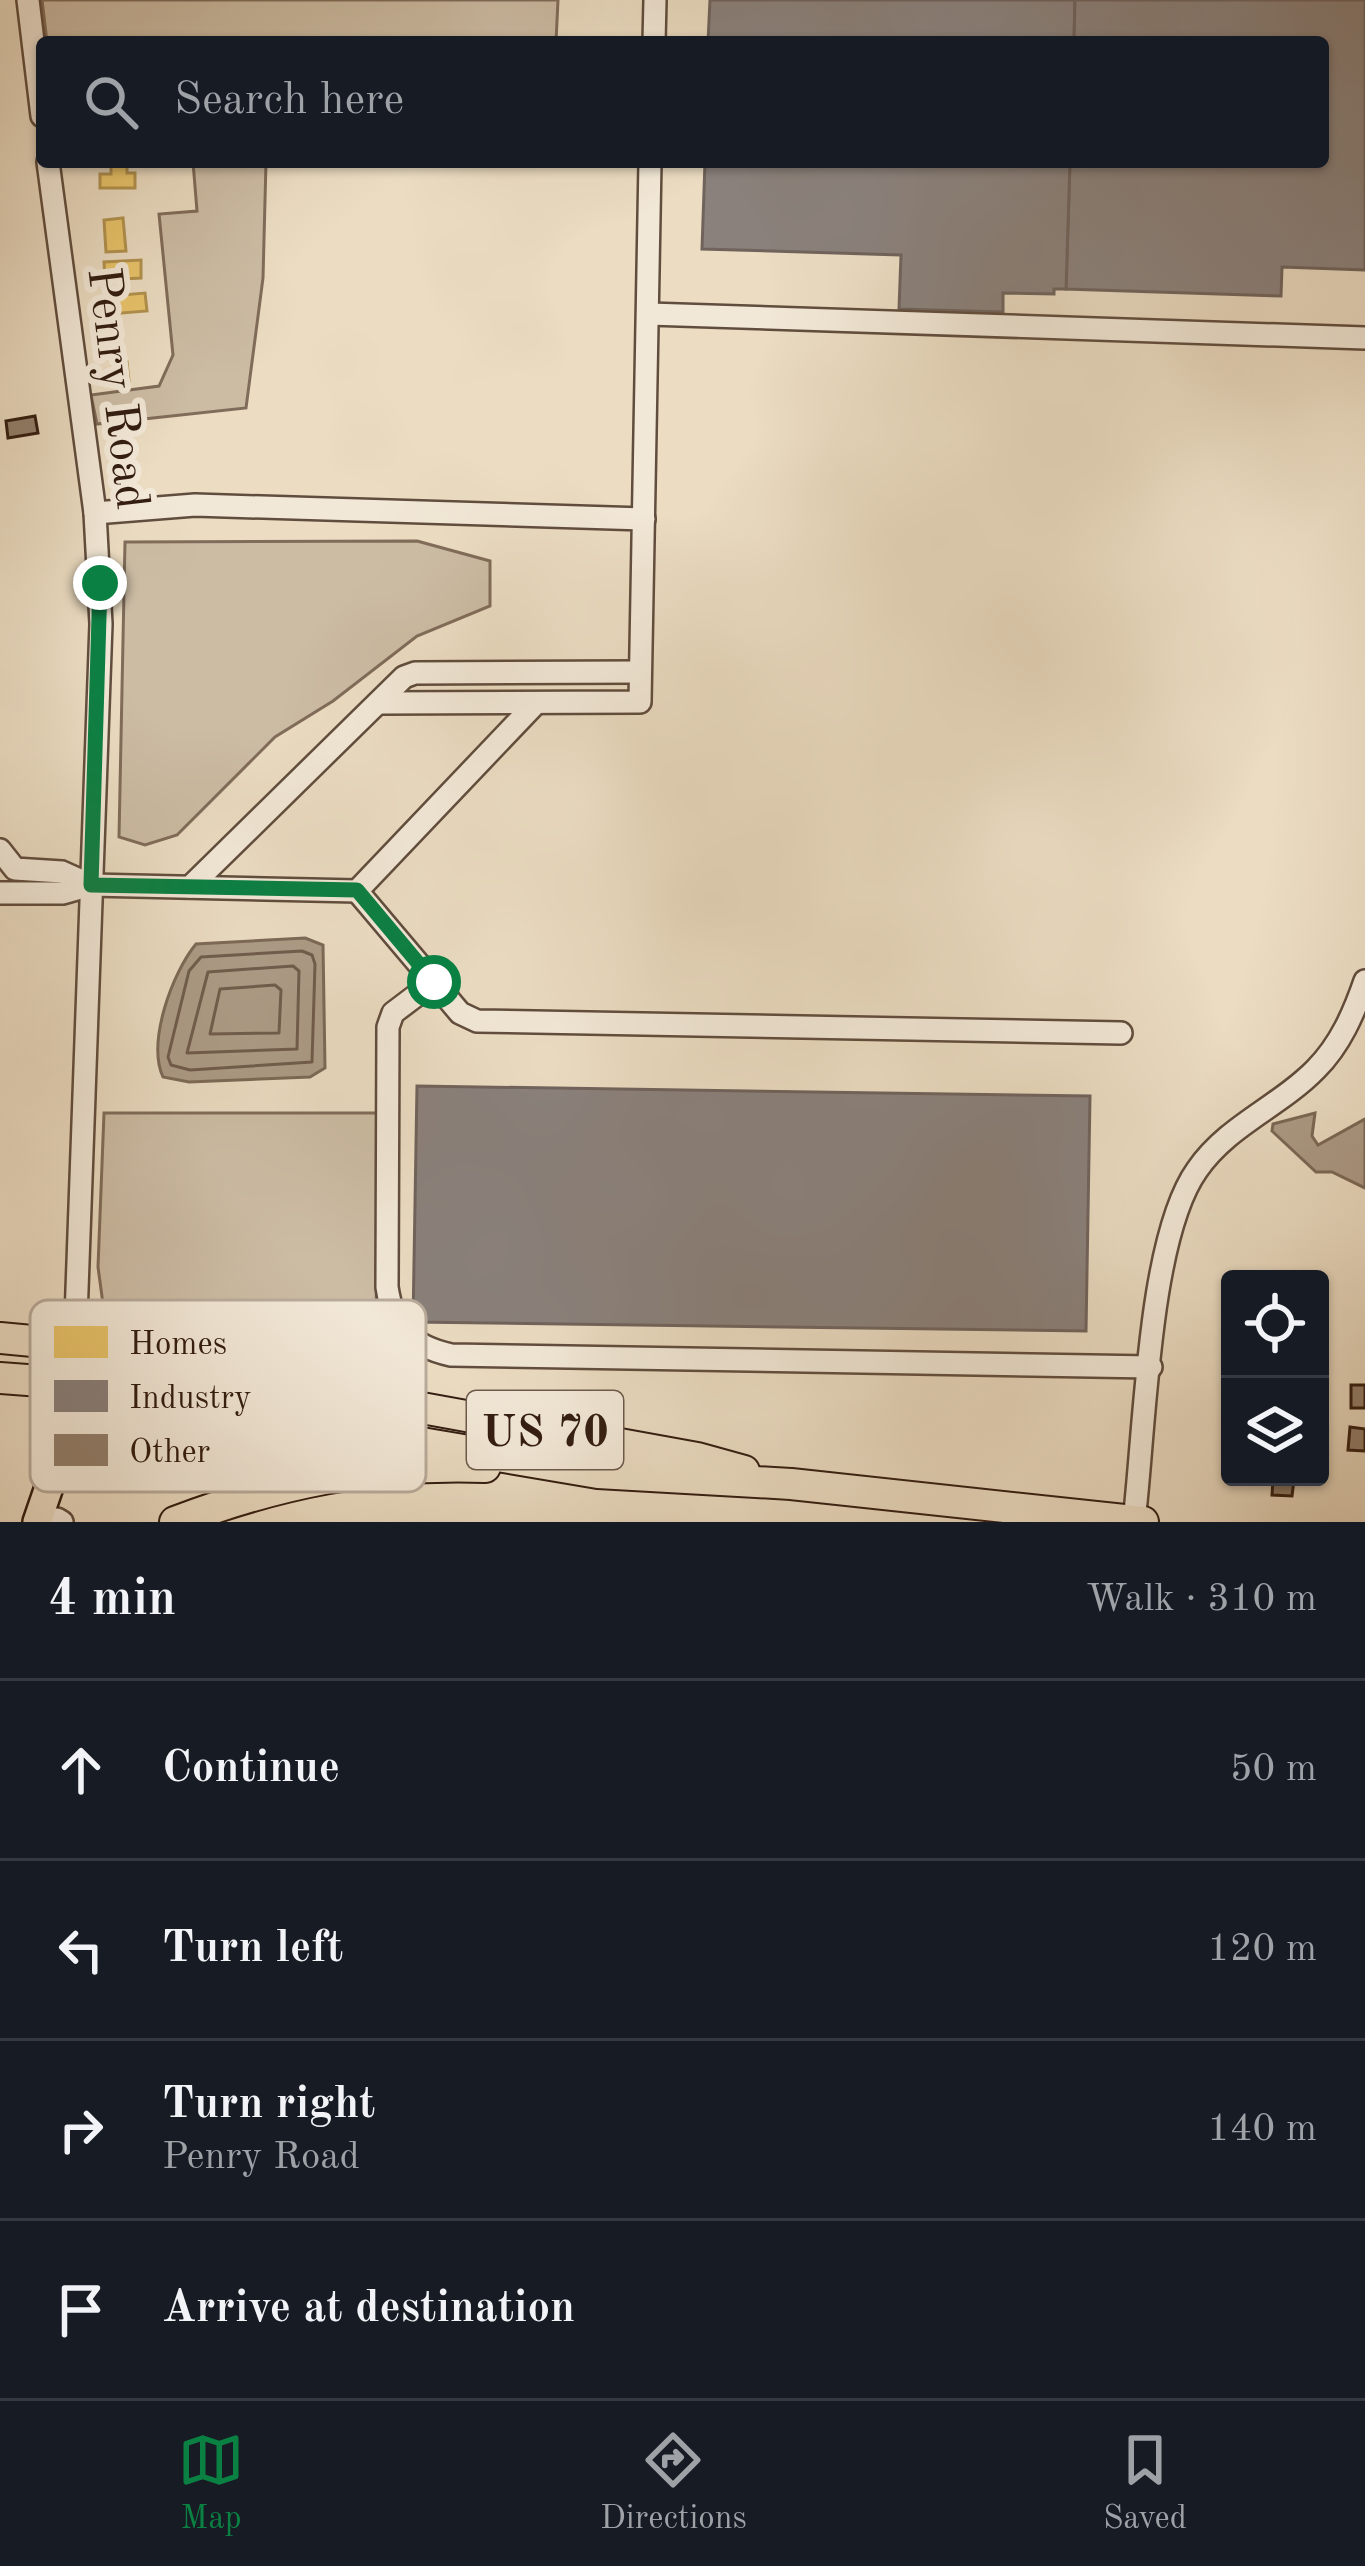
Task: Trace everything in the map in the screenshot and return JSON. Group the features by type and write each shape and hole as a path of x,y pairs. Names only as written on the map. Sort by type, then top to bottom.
{"highway":[{"name":"US 70","path":"0,1338 30,1341"},
{"name":"US 70","path":"0,1378 30,1380"},
{"name":"US 70","path":"426,1408 697,1457 790,1484"},
{"name":"US 70","path":"426,1444 598,1473 790,1484 1139,1522"},
{"path":"426,1469 598,1473"},
{"path":"175,1522 262,1492"}],"street":[{"path":"28,0 36,66"},
{"path":"654,36 655,0"},
{"name":"Penry Road","path":"49,168 95,513 101,624 77,1300"},
{"path":"378,703 640,702 650,168"},
{"path":"649,314 1365,338"},
{"path":"95,513 195,505 644,519"},
{"path":"190,887 378,703 415,673 640,672"},
{"path":"0,850 6,888 63,893 91,885 357,890 536,704"},
{"path":"357,890 460,1013 499,1023 1121,1033"},
{"path":"1139,1522 1164,1257 1184,1191 1230,1133 1316,1070 1345,1029 1365,981"},
{"path":"391,1300 388,1027 393,1012 434,982"},
{"path":"426,1349 451,1355 1151,1367"}],"shaded area":[{"path":"42,0 558,0 556,36 46,36"},
{"path":"193,168 266,168 263,278 246,408 97,424 91,395 159,386 173,355 159,214 197,211"},
{"path":"417,541 490,561 490,606 417,636 333,701 275,737 177,835 145,845 119,837 125,542"},
{"path":"104,1113 377,1113 376,1300 102,1300 98,1267"}],"water":[{"path":"305,938 323,945 325,1068 310,1077 189,1082 163,1077 158,1046 164,1008 196,944"},
{"path":"1315,1113 1312,1136 1318,1145 1365,1119 1365,1188 1332,1172 1316,1172 1272,1131 1273,1124"}],"building: Homes":[{"path":"111,168 127,168 127,173 135,173 135,188 100,188 100,174 111,174"},
{"path":"123,218 126,251 106,252 104,220"},
{"path":"141,260 141,278 105,280 104,262"},
{"path":"145,293 147,311 110,314 109,296"},
{"path":"127,362 129,381 114,383 112,364"}],"building: Industry":[{"path":"710,0 1075,0 1074,36 708,36"},
{"path":"1075,0 1365,0 1365,270 1282,267 1281,296 1066,289 1070,168 1329,168 1329,36 1074,36"},
{"path":"705,168 1070,168 1066,289 1054,289 1054,294 1003,293 1003,312 899,309 901,255 702,249"},
{"path":"417,1086 1090,1096 1086,1331 426,1322 426,1300 413,1300"}],"building: Other":[{"path":"35,416 38,433 8,438 6,421"},
{"path":"1351,1385 1365,1385 1365,1408 1351,1408"},
{"path":"1350,1427 1365,1429 1365,1451 1348,1450"},
{"path":"1273,1486 1293,1486 1292,1496 1272,1495"}],"route":[{"path":"100,583 91,885 357,890 434,982"}]}
